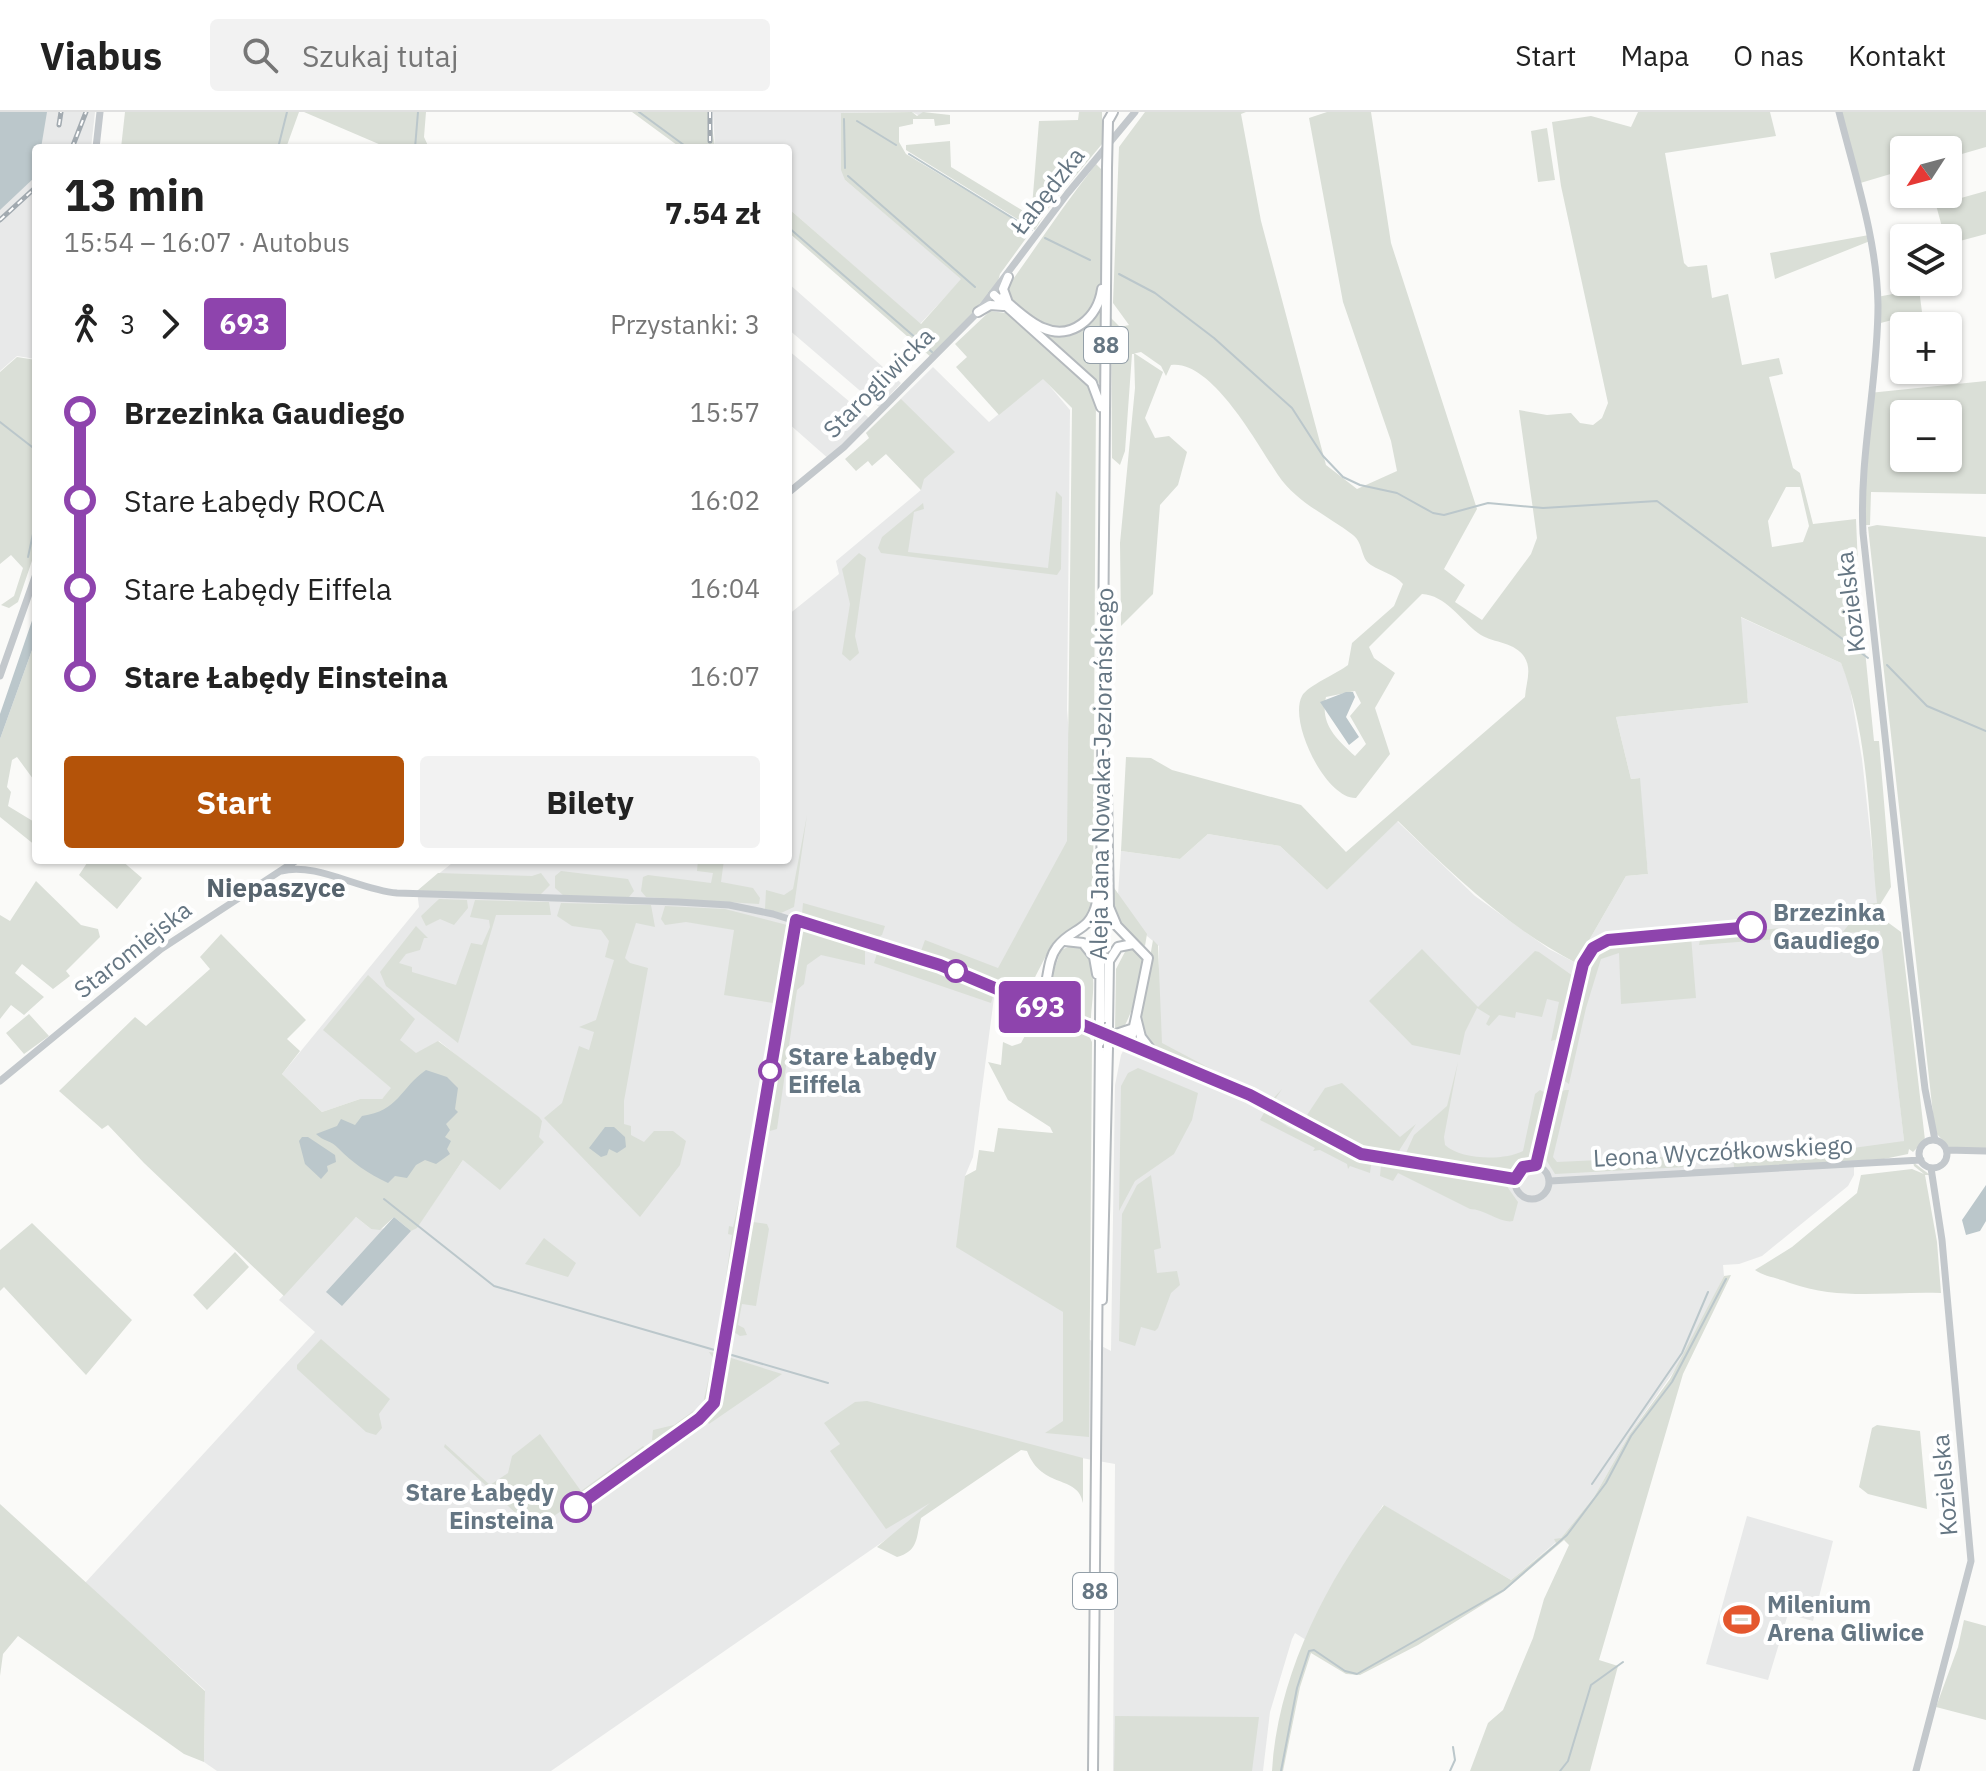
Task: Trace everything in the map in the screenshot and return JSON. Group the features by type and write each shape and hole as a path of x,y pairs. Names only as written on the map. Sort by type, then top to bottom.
{"main road":[{"name":"Aleja Jana Nowaka-Jeziorańskiego","path":"1093,1771 1097,1352 1106,1028 1100,998 1110,115"},
{"path":"978,312 995,304 1008,306 1043,328 1058,332 1073,328 1084,322 1098,306 1106,262"},
{"path":"1008,277 1004,294 1008,306"},
{"path":"994,295 1092,383 1099,393 1105,428"},
{"path":"1103,722 1109,907 1117,926 1143,950 1148,963 1139,987 1135,1030 1130,1044"},
{"path":"1035,1005 1056,948 1091,919 1101,877"},
{"path":"1065,941 1076,940 1089,950 1100,998"},
{"path":"1133,944 1118,947 1109,961 1106,1028 1135,1030 1154,1054"},
{"path":"1006,993 1023,994 1041,987"},
{"path":"1041,987 1050,1006 1064,1017"}],"street":[{"path":"96,144 100,112"},
{"name":"Łabędzka","path":"994,295 1067,194 1135,112"},
{"name":"Kozielska","path":"1839,112 1865,215 1877,297 1862,467 1863,533 1932,1141"},
{"name":"Starogliwicka","path":"792,490 844,447 994,295"},
{"path":"0,676 32,585"},
{"path":"303,864 360,887 389,893 729,905 906,953 1064,1017 1106,1028 1130,1044 1256,1098 1322,1136 1361,1154 1515,1179"},
{"name":"Staromiejska","path":"0,1081 161,949 281,871 303,864"},
{"path":"1947,1153 1932,1141 1920,1156 1934,1168 1947,1153 1986,1151"},
{"name":"Leona Wyczółkowskiego","path":"1550,1181 1831,1167 1920,1156"},
{"path":"1533,1165 1542,1167 1550,1181 1544,1194 1532,1199 1519,1193 1515,1179 1523,1167 1533,1165"},
{"name":"Kozielska","path":"1916,1771 1971,1561 1934,1168"}],"shaded area":[{"path":"0,112 95,112 91,144 32,144 32,358 17,356 0,371"},
{"path":"0,112 47,112 42,144 32,144 32,180 0,210"},
{"path":"125,112 299,112 287,144 121,144"},
{"path":"304,112 426,112 424,137 427,144 379,144"},
{"path":"632,112 710,112 714,144 676,144"},
{"path":"713,112 912,112 841,113 845,180 962,279 920,324 792,212 792,144 715,144"},
{"path":"912,112 917,116 923,112 950,115 950,124 935,126 934,119 913,119 913,124 899,127 899,142 906,154 1032,230 1000,274 994,295 932,358 792,236 792,211 921,324 961,279 845,180 841,170 841,113"},
{"path":"1079,112 1102,112 1102,144 1047,210 1035,230 906,150 906,145 950,141 951,167 1025,212 1032,207 1039,121 1078,120"},
{"path":"1145,112 1246,112 1241,114 1261,221 1326,465 1357,489 1397,471 1391,441 1343,302 1309,118 1327,112 1371,112 1391,243 1477,509 1444,569 1465,585 1455,602 1482,620 1531,554 1537,538 1519,410 1547,415 1571,413 1580,423 1593,425 1602,418 1608,403 1561,186 1552,122 1591,116 1631,127 1638,112 1770,112 1776,136 1665,153 1684,263 1688,267 1707,265 1712,298 1728,294 1742,365 1779,358 1783,374 1769,377 1793,468 1800,473 1813,524 1856,519 1859,590 1874,741 1879,741 1891,887 1878,908 1817,915 1816,909 1877,903 1863,750 1841,663 1741,617 1748,703 1616,717 1631,779 1640,778 1648,874 1626,876 1576,963 1504,916 1460,880 1398,821 1327,890 1280,846 1208,834 1180,859 1121,851 1126,757 1151,758 1172,770 1301,805 1346,852 1525,697 1528,670 1526,660 1518,650 1483,636 1445,603 1422,594 1369,647 1374,658 1395,673 1375,708 1390,754 1356,798 1344,795 1322,773 1312,757 1300,723 1302,696 1348,665 1352,643 1394,606 1403,584 1371,565 1353,535 1286,485 1233,407 1202,376 1187,367 1171,365 1166,376 1161,366 1141,352 1132,354 1125,451 1120,465 1112,458 1111,318 1120,327 1129,325 1113,303 1119,147","holes":["1786,487 1800,487 1809,526 1803,542 1772,547 1768,521","1355,691 1361,703 1350,716 1366,744 1355,756 1331,730 1325,715 1326,697"]},
{"path":"1839,112 1986,112 1986,147 1962,154 1962,136 1890,136 1890,174 1857,184"},
{"path":"1547,128 1555,180 1538,182 1531,131"},
{"path":"1096,164 1101,169 1103,232 1098,292 1089,310 1076,321 1062,326 1047,326 1021,312 1012,300 1008,286"},
{"path":"1986,191 1986,234 1962,240 1962,224 1941,224 1937,208 1962,208 1962,198"},
{"path":"1869,235 1870,241 1775,279 1770,253"},
{"path":"792,287 901,383 879,407 792,332"},
{"path":"1920,296 1922,312 1890,312 1890,321 1877,324 1877,297"},
{"path":"1002,302 1029,322 1063,333 1102,307 1100,384"},
{"path":"990,311 1006,313 1088,384 1096,396 1093,905 1082,923 1052,944 1032,983 1009,989 921,951 925,940 998,968 1067,841 1072,408 1043,379 999,415 956,367 967,357 955,344"},
{"path":"792,353 869,418 830,460 792,427"},
{"path":"1134,353 1163,372 1145,418 1155,438 1169,436 1187,452 1178,485 1160,505 1153,594 1121,626 1120,543 1135,388"},
{"path":"17,357 32,359 32,561 18,602 9,608 1,605 14,596 23,568 11,555 0,564 0,372"},
{"path":"933,367 989,422 1043,378 1070,410 1067,710 1077,831 997,975 973,1157 965,1176 1063,1312 1090,1340 1111,1351 1115,1085 1121,1055 1124,1049 1151,1060 1159,1034 1159,946 1147,936 1118,895 1121,851 1180,859 1208,834 1280,846 1327,890 1397,821 1475,896 1549,949 1576,963 1626,876 1648,874 1639,778 1631,779 1616,717 1748,703 1740,617 1841,663 1849,682 1862,759 1904,1141 1854,1165 1854,1175 1848,1186 1762,1256 1739,1264 1723,1265 1724,1276 1684,1357 1629,1435 1594,1497 1561,1538 1511,1580 1383,1505 1320,1609 1306,1640 1295,1633 1292,1639 1270,1712 1263,1771 1113,1771 1115,1464 1020,1447 551,1771 217,1771 204,1762 205,1690 85,1583 315,1332 279,1300 338,1235 356,1217 371,1229 417,1227 463,1160 524,1110 439,1041 399,1063 384,1081 392,1088 382,1099 360,1099 322,1112 282,1074 419,907 417,891 451,864 792,864 792,612 839,574 836,561 921,490 866,433"},
{"path":"1986,381 1986,494 1871,492 1870,525 1866,525 1862,467 1869,393"},
{"path":"901,399 955,452 924,479 921,490 886,454 872,466 868,461 856,471 845,459 869,438 866,433"},
{"path":"1056,491 1062,497 1061,569 1057,575 881,553 878,548 882,537 923,503 924,509 914,512 908,552 1048,568"},
{"path":"1877,525 1986,537 1986,1149 1949,1147 1935,1132 1868,527"},
{"path":"859,553 866,558 855,636 859,653 850,661 842,654 850,604 842,569"},
{"path":"32,621 32,650 0,739 0,714"},
{"path":"32,650 32,778 17,757 12,760 7,787 11,792 8,806 32,821 32,843 0,817 0,739"},
{"path":"1353,692 1355,697 1346,717 1359,737 1349,745 1320,702"},
{"path":"807,815 794,907 781,913 765,909 766,890 784,895 793,889"},
{"path":"86,864 126,864 142,878 117,909 79,875"},
{"path":"698,864 723,864 721,882 753,888 760,898 759,904 646,897 641,891 643,877 648,875 711,883 713,873 697,871"},
{"path":"561,871 628,879 634,891 629,897 564,896 555,888 555,876"},
{"path":"438,873 532,876 541,873 550,885 541,894 417,891"},
{"path":"36,881 81,925 98,929 100,937 66,971 70,976 53,989 22,964 15,973 44,997 24,1015 11,1005 0,1019 0,915 10,921"},
{"path":"1112,885 1147,934 1145,946 1129,934 1119,921 1113,905"},
{"path":"439,899 467,900 468,908 454,925 440,919 426,926 421,916"},
{"path":"475,900 549,902 551,915 496,915 458,1043 386,986 380,972 416,926 428,938 424,938 420,950 406,954 399,963 412,967 412,972 456,985 471,943 482,945 490,927 489,920 470,917"},
{"path":"561,903 651,905 655,927 636,923 625,958 630,963 648,968 624,1101 624,1124 631,1126 631,1135 644,1142 654,1131 673,1131 686,1141 680,1165 640,1217 544,1118 562,1103 579,1046 589,1050 594,1032 579,1027 596,1020 614,960 605,957 609,941 601,930 572,926 557,916"},
{"path":"803,903 885,926 882,935 865,937 828,928 802,914"},
{"path":"665,906 725,909 787,925 774,1024 770,1024 773,1003 724,995 734,930 686,922 665,925 661,919"},
{"path":"1886,921 1901,932 1925,1140 1913,1152 1909,1149 1908,1154 1884,1159 1734,1168 1733,1153 1853,1148 1904,1141 1880,931 1842,933 1850,923"},
{"path":"803,927 865,946 865,965 821,955 807,965 804,984 797,990 777,1129 770,1131 766,1124 797,932"},
{"path":"1783,928 1790,938 1699,945 1701,935"},
{"path":"221,934 306,1020 287,1039 300,1051 282,1074 322,1112 360,1099 382,1099 391,1088 323,1030 368,975 415,1019 400,1040 416,1053 438,1041 539,1117 542,1121 539,1137 544,1142 500,1190 463,1160 417,1228 411,1231 394,1217 380,1230 371,1229 356,1217 284,1296 108,1125 102,1129 59,1091 135,1017 146,1026 210,969 200,957"},
{"path":"1691,936 1696,998 1621,1004 1619,953 1601,959 1569,1084 1560,1078 1586,969 1593,957 1616,943"},
{"path":"1153,940 1158,945 1162,1043 1264,1097 1152,1048 1140,1029 1140,1014"},
{"path":"1075,944 1083,949 1092,966 1091,1018 1085,1020 1054,1004 1047,990 1061,950"},
{"path":"1128,946 1144,958 1143,966 1128,1020 1124,1027 1115,1030 1116,969"},
{"path":"1422,949 1478,1007 1535,951 1539,952 1573,976 1558,1039 1551,1041 1559,1002 1547,999 1542,1017 1516,1012 1515,1018 1499,1015 1489,1026 1486,1024 1490,1016 1477,1008 1465,1032 1460,1055 1412,1045 1369,1001"},
{"path":"878,950 990,991 994,993 991,1003 874,963"},
{"path":"1008,1001 1089,1036 1092,1042 1089,1437 1045,1433 1063,1421 1063,1312 956,1247 965,1176 976,1170 979,1150 994,1152 998,1128 1053,1133 1050,1127 1008,1100 988,1062 1001,1065 1003,1042 1012,1046 1021,1043 1033,1021 1010,1010"},
{"path":"29,1014 49,1036 24,1054 6,1033"},
{"path":"1458,1062 1444,1137 1445,1145 1461,1154 1494,1157 1523,1151 1535,1094 1540,1090 1546,1093 1532,1155 1509,1172 1410,1157 1406,1153 1414,1135 1447,1106"},
{"path":"1138,1068 1198,1093 1192,1120 1174,1154 1135,1181 1119,1211 1121,1086 1128,1073"},
{"path":"426,1070 447,1077 458,1088 455,1109 458,1112 446,1124 450,1130 445,1137 451,1141 447,1149 450,1154 436,1164 425,1160 416,1165 407,1178 395,1176 388,1183 316,1134 337,1126 341,1119 355,1125 362,1116 384,1109"},
{"path":"1342,1083 1400,1137 1416,1124 1395,1157 1350,1146 1271,1101 1282,1089 1274,1101 1305,1118 1325,1088"},
{"path":"1569,1090 1553,1157 1557,1162 1686,1156 1685,1167 1555,1174 1545,1158 1557,1093"},
{"path":"1265,1111 1288,1127 1315,1139 1299,1128 1369,1160 1337,1150 1371,1165 1370,1173 1350,1166 1348,1169 1347,1164 1320,1150 1313,1151 1315,1148 1260,1120"},
{"path":"605,1127 614,1127 625,1137 626,1147 617,1153 609,1149 607,1155 601,1157 589,1148"},
{"path":"302,1137 308,1137 335,1155 336,1162 327,1166 328,1171 321,1179 305,1164 299,1141"},
{"path":"1913,1162 1930,1175 1925,1175 1937,1242 1941,1293 1828,1292 1809,1289 1755,1270 1792,1247 1857,1193 1861,1175 1912,1169 1924,1174"},
{"path":"1381,1165 1506,1185 1518,1202 1513,1221 1470,1209 1398,1173 1393,1181 1380,1176"},
{"path":"1151,1175 1161,1248 1154,1250 1157,1273 1177,1271 1180,1285 1171,1293 1158,1328 1155,1331 1141,1327 1135,1346 1119,1341 1122,1214 1137,1185"},
{"path":"744,1179 747,1183 723,1328 718,1333 732,1235 728,1234 729,1226 733,1227"},
{"path":"1986,1185 1986,1221 1980,1231 1966,1235 1962,1220"},
{"path":"394,1217 411,1231 342,1306 326,1292"},
{"path":"32,1223 132,1320 86,1375 4,1287 0,1291 0,1250"},
{"path":"748,1224 767,1224 769,1229 756,1306 742,1304 738,1325 744,1328 747,1335 740,1336 731,1330"},
{"path":"544,1238 576,1263 568,1277 525,1264"},
{"path":"235,1252 249,1267 207,1310 193,1295"},
{"path":"1731,1275 1683,1374 1599,1660 1618,1666 1590,1771 1470,1771 1488,1723 1503,1710 1533,1638 1544,1599 1569,1545 1564,1540 1503,1592 1418,1645 1360,1675 1346,1674 1311,1653 1300,1687 1283,1771 1272,1771 1284,1699 1308,1630 1343,1565 1384,1505 1511,1580 1556,1543 1554,1539 1561,1538 1594,1497 1629,1435 1670,1379 1724,1276"},
{"path":"321,1339 390,1399 379,1414 382,1428 376,1435 366,1432 297,1369 297,1365"},
{"path":"716,1341 720,1347 707,1406 661,1441 652,1440 653,1430 674,1425 703,1404 713,1358 709,1352 718,1353"},
{"path":"728,1357 782,1374 709,1424 706,1420 719,1404"},
{"path":"867,1401 1083,1458 1083,1503 1074,1488 1041,1472 1027,1451 1021,1450 921,1518 913,1547 897,1557 877,1547 930,1503 886,1529 830,1451 840,1444 824,1423 855,1402"},
{"path":"1877,1425 1920,1431 1927,1509 1868,1494 1859,1487 1872,1428"},
{"path":"540,1434 581,1491 643,1446 645,1448 641,1455 534,1530 444,1447 445,1444 490,1485 508,1473 512,1456"},
{"path":"0,1504 205,1691 204,1762 184,1754 18,1636 3,1654 0,1676"},
{"path":"1747,1516 1833,1541 1813,1621 1788,1614 1768,1680 1706,1664"},
{"name":"Milenium Arena Gliwice","path":"1730,1604 1758,1612 1752,1634 1724,1627"},
{"path":"1964,1620 1986,1626 1986,1720 1936,1707 1958,1647"},
{"path":"1115,1716 1259,1717 1252,1771 1114,1771"}],"waterway":[{"path":"279,144 287,112"},
{"path":"415,144 418,112"},
{"path":"639,112 683,144"},
{"path":"844,119 845,168"},
{"path":"857,121 896,145"},
{"path":"909,154 1032,230"},
{"path":"848,176 975,287"},
{"path":"792,230 932,352"},
{"path":"1045,238 1090,260"},
{"path":"1119,274 1155,293 1214,338 1292,408 1323,456 1343,477 1360,485 1397,493 1433,513 1444,515 1488,503 1543,508 1657,501 1868,658"},
{"path":"0,422 32,447"},
{"path":"28,557 32,538"},
{"path":"1887,665 1927,706 1986,731"},
{"path":"384,1199 494,1286 828,1383"},
{"path":"1281,1771 1297,1688 1309,1651 1314,1650 1345,1671 1357,1674 1504,1590 1567,1535 1606,1483 1631,1436 1672,1382 1726,1279"},
{"path":"1592,1484 1682,1353 1708,1292"},
{"path":"1560,1771 1568,1761 1591,1685 1623,1662"},
{"path":"1450,1771 1455,1760 1453,1747"}],"railway":[{"path":"59,125 61,112"},
{"path":"74,144 86,112"},
{"path":"710,112 710,141"},
{"path":"0,220 32,191"}],"bus line":[{"name":"693","path":"576,1507 699,1419 714,1403 796,920 940,965 1250,1095 1322,1136 1361,1154 1515,1179 1523,1167 1536,1165 1583,964 1589,952 1601,942 1615,938 1751,927"}],"place":[{"name":"Brzezinka Gaudiego","path":"1751,927"},
{"name":"Stare Łabędy Eiffela","path":"770,1071"},
{"name":"Stare Łabędy Einsteina","path":"576,1507"},
{"name":"Milenium Arena Gliwice","path":"1741,1619"}],"district":[{"name":"Niepaszyce","path":"276,888"}]}
